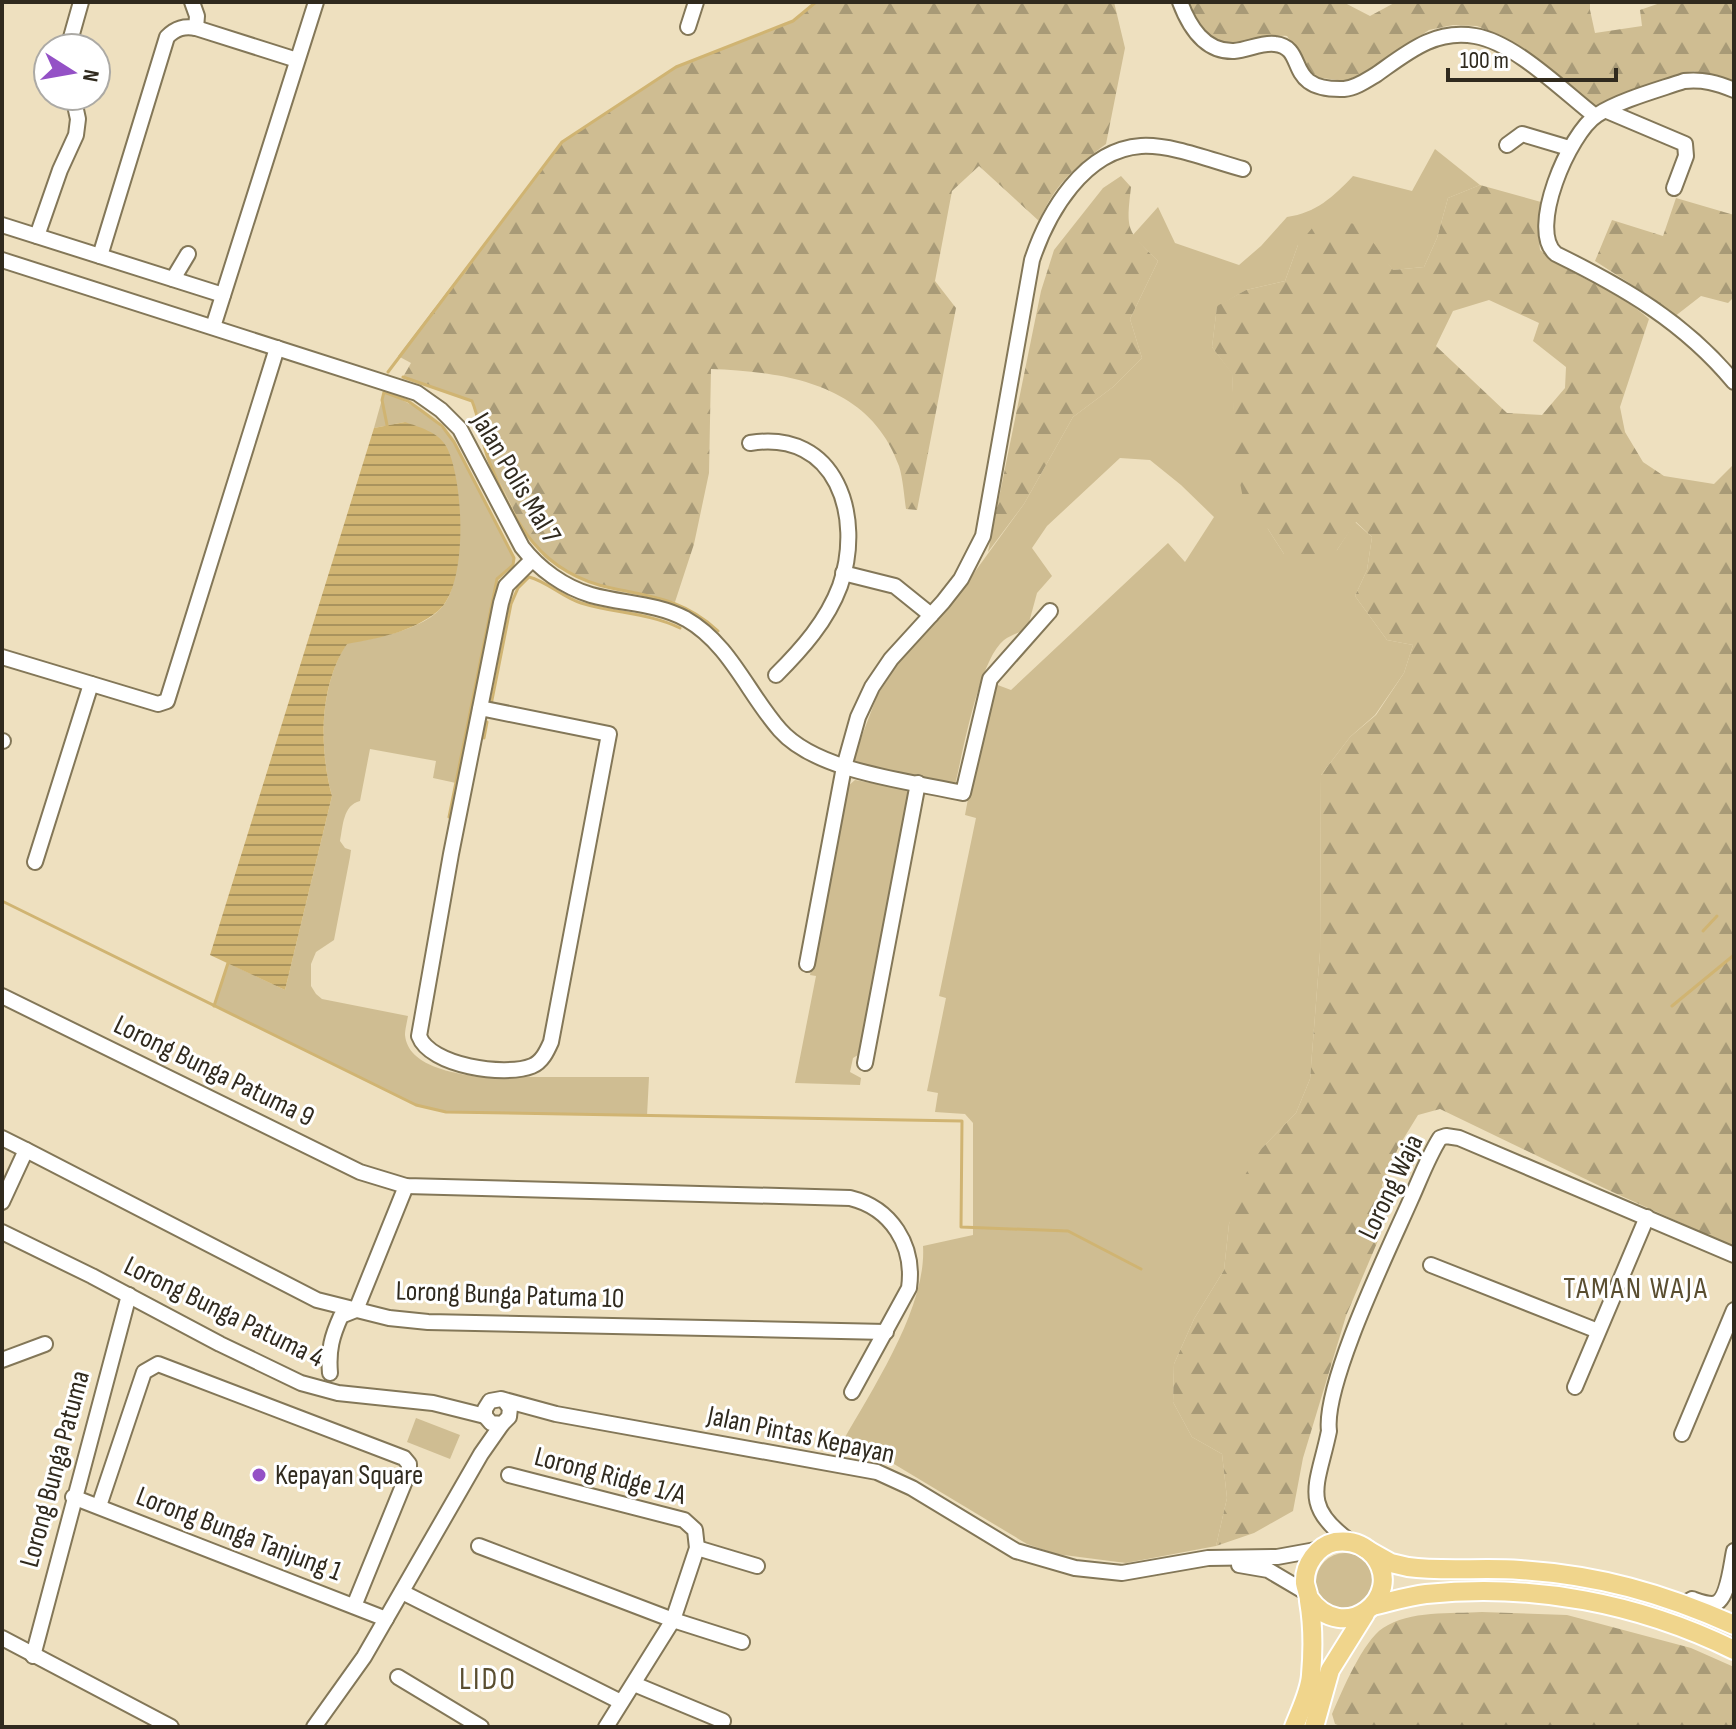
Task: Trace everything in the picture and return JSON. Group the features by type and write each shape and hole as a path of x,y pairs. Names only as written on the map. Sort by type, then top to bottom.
{"main road":[{"path":"1294,1727 1312,1678 1307,1569 1322,1548 1335,1542 1359,1545 1391,1563 1408,1567 1569,1574 1629,1586 1685,1603 1734,1625"},
{"path":"1314,1727 1330,1670 1380,1592 1382,1576 1377,1561 1359,1545"},
{"path":"1308,1595 1321,1612 1336,1618 1352,1618 1368,1610 1423,1594 1498,1590 1545,1593 1615,1605 1734,1650"}],"street":[{"path":"73,32 81,2"},
{"path":"192,2 197,16 196,28"},
{"path":"213,327 316,2"},
{"path":"688,27 696,2"},
{"path":"1180,2 1186,20 1207,44 1234,51 1271,43 1284,46 1311,85 1321,88 1357,85 1422,43 1440,36 1484,37 1512,51 1601,113 1685,144 1686,156 1674,188"},
{"path":"100,256 167,37 182,27 196,28 297,60"},
{"path":"1734,90 1715,82 1697,79 1684,81 1601,113 1569,148 1549,204 1546,237 1548,248 1620,286 1655,309 1697,342 1734,382"},
{"path":"37,236 76,135 76,112"},
{"path":"1507,145 1522,134 1569,148"},
{"path":"807,964 844,767 858,717 872,687 891,659 961,579 983,536 1032,260 1042,233 1076,182 1098,162 1130,148 1165,148 1243,169"},
{"path":"2,225 223,295"},
{"path":"173,279 188,254"},
{"name":"Jalan Polis Mal 7","path":"2,260 417,393 460,429 511,527 532,560 549,574 590,595 654,607 699,627 726,655 781,732 804,751 844,767 963,793 990,679 1050,611"},
{"path":"2,657 158,704 165,703 277,348"},
{"path":"750,443 775,440 798,445 815,454 838,486 846,521 847,546 843,573 826,616 776,675"},
{"path":"480,708 609,734 551,1042 541,1060 534,1065 510,1069 478,1067 446,1060 429,1051 419,1036 480,708 501,603 506,586 532,560"},
{"path":"843,573 895,586 931,615"},
{"path":"35,862 91,684"},
{"path":"865,1063 918,783"},
{"name":"Lorong Bunga Patuma 9","path":"2,996 360,1172 406,1186 850,1198 867,1202 891,1220 899,1233 909,1259 909,1288 852,1392"},
{"name":"Lorong Bunga Patuma 10","path":"2,1138 317,1300 389,1318 428,1322 886,1332"},
{"name":"Lorong Waja","path":"1359,1545 1327,1523 1315,1499 1329,1431 1328,1420 1334,1391 1365,1306 1440,1138 1459,1138 1734,1255"},
{"path":"2,1202 26,1150"},
{"path":"330,1373 328,1351 332,1336 341,1316 356,1310 406,1186"},
{"path":"1575,1387 1647,1217"},
{"name":"Lorong Bunga Patuma 4","path":"2,1232 301,1383 338,1393 433,1403"},
{"path":"1431,1265 1598,1331"},
{"name":"Lorong Bunga Patuma","path":"33,1656 129,1295"},
{"path":"1682,1434 1734,1310"},
{"path":"2,1360 45,1344"},
{"path":"99,1506 144,1372 158,1364 404,1458 409,1464 409,1471 354,1606"},
{"path":"314,1727 350,1679 386,1619 481,1454 496,1420 511,1411 499,1400 433,1403"},
{"path":"496,1420 486,1406 499,1400"},
{"name":"Jalan Pintas Kepayan","path":"499,1400 556,1414 877,1472 912,1488 1016,1551 1075,1568 1122,1573 1208,1558 1277,1557 1322,1548"},
{"path":"433,1403 496,1420"},
{"name":"Jalan Pintas Kepayan","path":"496,1420 527,1414 556,1414"},
{"name":"Lorong Waja","path":"1322,1548 1321,1530 1308,1501 1321,1428 1328,1420"},
{"name":"Lorong Ridge 1/A","path":"509,1475 684,1520 695,1530 697,1548"},
{"name":"Lorong Bunga Tanjung 1","path":"73,1497 386,1619"},
{"path":"479,1546 673,1620 742,1642"},
{"path":"606,1727 673,1620 697,1548 757,1566"},
{"path":"1685,1603 1692,1599 1713,1604 1730,1591 1734,1551"},
{"name":"Jalan Pintas Kepayan","path":"1208,1558 1268,1570 1308,1595"},
{"path":"402,1592 621,1702"},
{"path":"2,1638 171,1727"},
{"path":"398,1677 481,1727"},
{"path":"634,1684 723,1721"}],"green space":[{"path":"816,2 1114,2 1125,48 1106,144 1066,178 1039,221 979,166 952,191 935,281 956,308 917,510 906,509 899,466 886,438 868,417 847,400 796,379 711,369 709,473 694,544 675,602 588,582 544,557 520,523 488,459 472,401 403,377 411,363 398,356 562,142 676,67 793,21"},
{"path":"1187,2 1343,2 1370,16 1396,2 1590,2 1595,33 1642,26 1640,10 1663,2 1734,2 1734,83 1694,71 1681,73 1597,108 1497,34 1477,26 1453,25 1429,30 1368,71 1345,81 1314,77 1287,36 1221,42 1201,31"},
{"path":"1435,149 1480,185 1448,198 1437,238 1424,267 1393,270 1376,250 1298,245 1285,281 1246,290 1217,307 1212,347 1232,373 1234,412 1268,529 1284,554 1337,550 1355,522 1372,537 1367,570 1355,596 1387,640 1413,645 1404,673 1375,715 1350,737 1321,775 1320,952 1310,1079 1296,1113 1262,1148 1229,1224 1224,1270 1194,1319 1174,1364 1173,1402 1192,1437 1222,1454 1227,1498 1216,1546 1126,1563 1056,1554 1027,1544 884,1458 838,1450 906,1324 922,1271 923,1246 973,1235 973,1123 965,1114 935,1112 938,1093 927,1091 946,998 939,996 976,818 965,815 995,684 1011,690 1168,543 1185,562 1214,517 1150,460 1120,458 1047,526 1032,548 1052,576 1037,593 1027,630 1004,640 987,666 973,708 955,785 855,766 855,754 877,696 896,666 950,606 1024,504 1073,417 1113,387 1142,358 1130,319 1158,261 1132,236 1158,207 1175,243 1239,265 1287,217 1307,212 1323,203 1353,176 1412,191"},
{"path":"1121,176 1131,187 1129,222 1134,236 1158,261 1130,319 1142,358 1113,387 1073,417 1024,504 988,552 1041,291 1054,250 1103,188"},
{"path":"1480,185 1541,202 1538,230 1540,250 1649,319 1620,407 1625,432 1643,462 1664,476 1714,484 1734,464 1734,1247 1440,1109 1418,1115 1399,1146 1382,1185 1388,1217 1346,1316 1303,1458 1293,1511 1254,1533 1216,1546 1227,1498 1222,1454 1192,1437 1173,1402 1174,1364 1194,1319 1224,1270 1229,1224 1238,1186 1262,1148 1296,1113 1310,1079 1320,952 1321,775 1350,737 1376,715 1404,673 1413,645 1387,640 1355,596 1367,570 1372,537 1356,522 1337,550 1308,573 1284,554 1243,498 1235,458 1232,374 1212,347 1217,306 1246,290 1285,281 1298,245 1318,221 1360,224 1393,270 1424,267 1437,238 1448,198","holes":["1489,300 1539,323 1533,341 1566,367 1565,388 1542,415 1507,413 1436,346 1453,311"]},
{"path":"1676,198 1734,215 1734,297 1728,303 1701,296 1674,317 1654,299 1595,261 1612,220 1663,236"},
{"path":"384,392 422,412 454,442 514,558 513,565 497,580 456,783 433,778 436,761 370,749 360,801 350,807 343,823 340,841 351,850 334,940 316,952 311,964 311,986 322,999 408,1016 405,1035 408,1046 423,1061 446,1070 479,1077 649,1077 647,1116 446,1112 416,1105 214,1006 228,963 285,990 332,796 325,758 324,718 331,678 347,643 417,625 441,609 454,580 405,422 374,428"},
{"path":"855,780 910,790 911,794 858,1055 853,1058 850,1072 861,1078 860,1085 795,1083 816,976 810,975 848,786"},
{"path":"416,1418 460,1435 450,1459 407,1442"},
{"path":"1345,1553 1366,1561 1374,1582 1366,1603 1345,1611 1324,1603 1316,1582 1324,1561"},
{"path":"1482,1612 1567,1615 1691,1648 1734,1667 1734,1727 1343,1727 1335,1724 1332,1714 1347,1680 1375,1634 1406,1618"}],"shaded area":[{"path":"405,422 438,437 452,461 460,506 459,556 455,579 448,598 428,618 395,633 347,644 338,660 331,678 324,718 325,758 332,796 285,990 210,955 374,428"}],"waterway":[{"path":"388,372 562,142 676,67 793,21 816,2"},
{"path":"403,377 472,401 486,454 509,505 520,525 548,558 586,581 681,606 718,631"},
{"path":"387,425 382,400 384,392 408,401 442,426 454,442 514,558 513,565 497,579 449,817"},
{"path":"491,705 511,604 518,588 529,577 581,603 656,619 680,628"},
{"path":"484,738 487,722"},
{"path":"2,901 416,1105 446,1112 962,1121 961,1227 1068,1231 1141,1269"},
{"path":"1703,931 1717,916"},
{"path":"1672,1006 1734,955"},
{"path":"214,1006 228,963"}],"place":[{"name":"Kepayan Square","path":"259,1475"}],"district":[{"name":"TAMAN WAJA","path":"1636,1289"},
{"name":"LIDO","path":"488,1679"}]}
